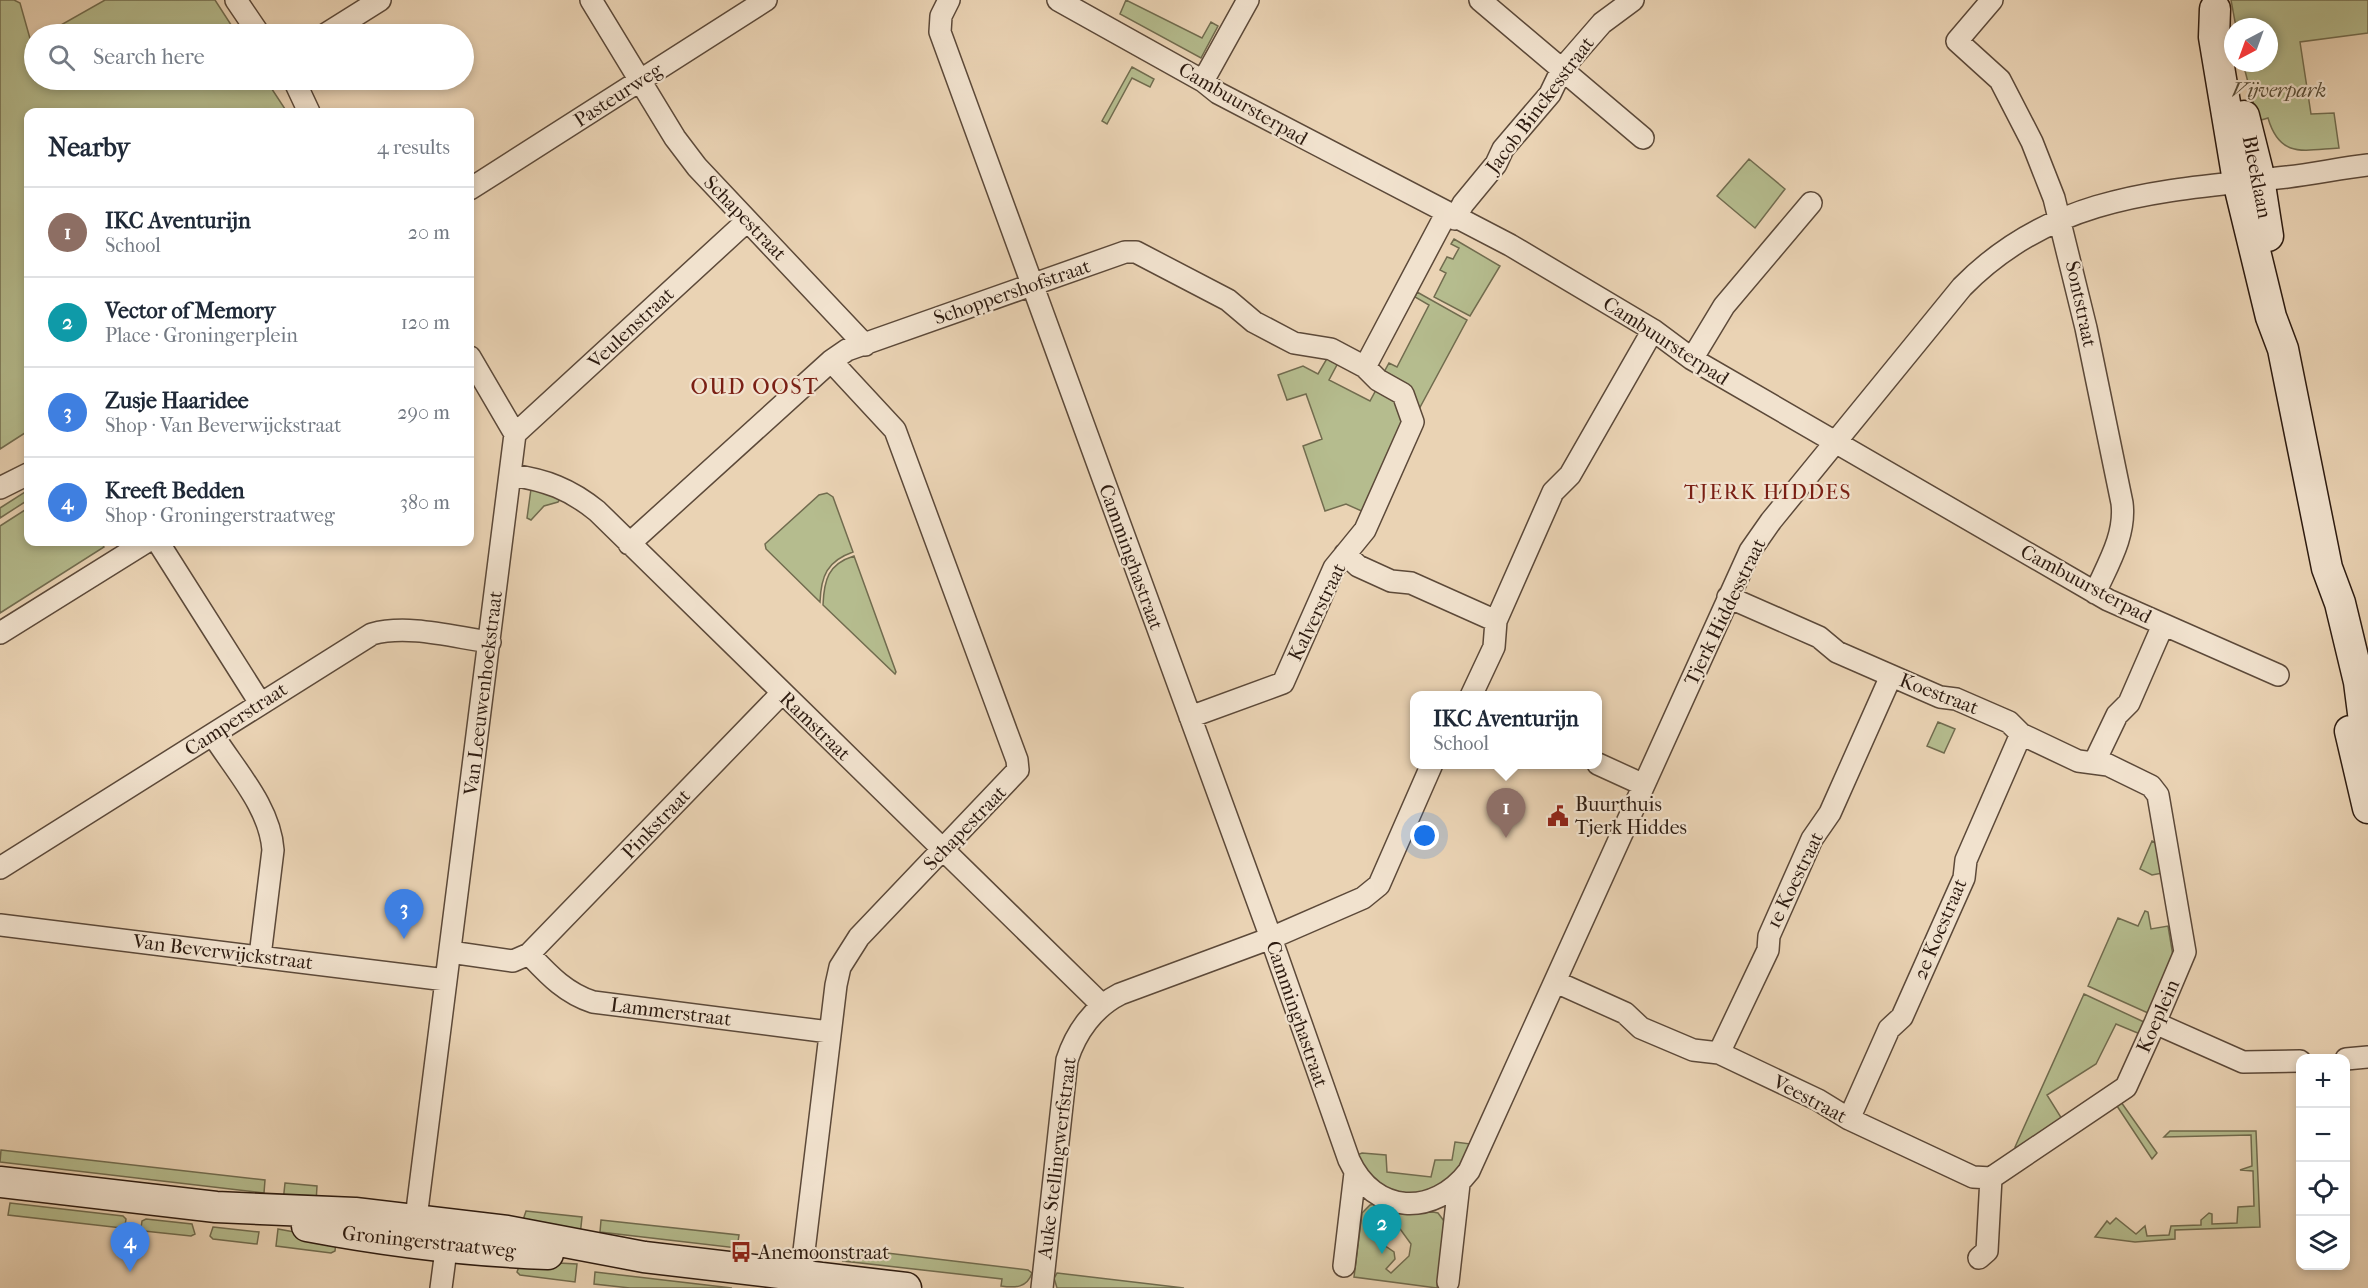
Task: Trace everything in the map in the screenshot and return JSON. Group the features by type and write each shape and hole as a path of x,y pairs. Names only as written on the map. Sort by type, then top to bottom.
{"main road":[{"name":"Bleeklaan","path":"2214,5 2214,37 2249,180 2271,317 2283,349 2327,568 2340,603 2368,752"},
{"name":"Bleeklaan","path":"2359,707 2368,808"},
{"name":"Groningerstraatweg","path":"0,1182 216,1207 355,1214 414,1231 448,1235 503,1252 644,1257 817,1281 906,1288"}],"street":[{"path":"236,0 252,24"},
{"path":"342,24 380,0"},
{"name":"Schapestraat","path":"591,0 642,79 675,138 696,167 865,345"},
{"name":"Pasteurweg","path":"474,186 766,0"},
{"name":"Camminghastraat","path":"949,0 941,16 940,32 1355,1173"},
{"name":"Cambuursterpad","path":"1058,0 1203,81 1218,93 1450,216 1510,245 1653,330 1692,359 2095,593 2278,675"},
{"path":"1203,81 1248,0"},
{"path":"1480,0 1643,138"},
{"name":"Jacob Binckesstraat","path":"1450,216 1497,164 1503,149 1551,94 1562,69 1602,23 1633,0"},
{"name":"Sontstraat","path":"1992,0 1957,41 2000,80 2032,142 2061,217 2124,517 2120,537 2095,593"},
{"path":"299,90 307,108"},
{"name":"Tjerk Hiddesstraat","path":"1459,1184 1469,1172 1492,1124 1750,551 1834,443 1976,272 2019,239 2061,217 2092,207 2205,184 2368,165"},
{"path":"1692,359 1724,306 1811,203"},
{"path":"1365,367 1450,216"},
{"name":"Veulenstraat","path":"515,434 747,221"},
{"name":"Schoppershofstraat","path":"629,544 831,361 847,350 1125,252 1136,252 1228,300 1254,322 1294,343 1331,349 1365,367 1378,380 1403,394 1413,422"},
{"path":"1473,691 1494,647 1496,621 1553,492 1570,475 1653,330"},
{"name":"Schapestraat","path":"817,1281 829,1032 840,967 847,952 1013,778 1018,770 1017,760 895,430 831,361"},
{"path":"474,364 515,434"},
{"name":"Kalverstraat","path":"1190,717 1283,683 1334,568 1365,530 1413,422"},
{"name":"Van Leeuwenhoekstraat","path":"414,1231 512,475 515,434"},
{"name":"Ramstraat","path":"512,475 559,485 576,494 1102,1005"},
{"path":"0,488 24,476"},
{"path":"0,633 140,546"},
{"path":"161,546 261,703"},
{"path":"1345,554 1358,566 1391,581 1411,583 1496,621"},
{"name":"Koestraat","path":"1728,597 1819,637 1837,652 1940,697 1956,699 2009,722 2021,734 2078,761 2108,765 2151,786"},
{"path":"2094,763 2117,715 2130,703 2163,625"},
{"name":"Camperstraat","path":"0,868 213,735 353,644 378,632 404,630 490,642"},
{"name":"1e Koestraat","path":"1719,1053 1768,950 1769,936 1812,839 1830,813 1892,676"},
{"name":"Pinkstraat","path":"529,954 782,693"},
{"name":"2e Koestraat","path":"1849,1119 1889,1029 1902,1017 1907,1006 1964,878 1966,860 2021,734"},
{"path":"213,735 262,812 272,834 273,850 260,956"},
{"path":"1602,766 1644,785"},
{"name":"Auke Stellingwerfstraat","path":"1042,1288 1067,1060 1077,1034 1102,1005 1120,994 1271,938 1363,898 1379,885 1430,769"},
{"name":"Koeplein","path":"1991,1178 2126,1087 2185,952 2158,795 2151,786"},
{"name":"Van Beverwijckstraat","path":"0,925 446,980"},
{"path":"450,952 513,960 529,954"},
{"name":"Lammerstraat","path":"529,954 561,986 575,996 593,1002 829,1032"},
{"name":"Veestraat","path":"1556,982 1625,1013 1641,1028 1693,1050 1719,1053 1818,1100 1849,1119 1973,1177 1991,1178"},
{"path":"2155,1023 2243,1062 2296,1060"},
{"path":"2350,1059 2368,1057"},
{"path":"1355,1173 1376,1193 1404,1203 1434,1201 1459,1184"},
{"path":"1344,1266 1355,1173"},
{"path":"1980,1258 1987,1251 1991,1178"},
{"path":"1448,1282 1459,1184"},
{"path":"441,1288 448,1235"}],"green space":[{"path":"0,0 14,0 20,3 26,24 24,24 24,90 273,90 284,108 24,108 24,434 0,449"},
{"path":"105,0 215,0 231,24 63,24"},
{"path":"1126,0 1202,38 1211,22 1218,26 1201,58 1120,14"},
{"name":"Vijverpark","path":"2231,0 2368,0 2368,33 2300,42 2311,114 2334,113 2339,148 2295,149 2279,140 2268,118 2258,121 2245,72 2278,72 2278,18 2234,18"},
{"path":"1132,67 1154,79 1150,87 1132,78 1107,124 1102,121"},
{"path":"1749,159 1785,189 1755,228 1717,196"},
{"path":"1454,239 1500,266 1470,316 1434,297 1446,273 1440,270 1447,257 1453,259 1459,248 1451,244"},
{"path":"1417,292 1467,320 1418,411 1383,374 1389,363 1397,367 1429,305 1415,297"},
{"path":"1329,355 1339,361 1329,380 1370,401 1376,390 1396,400 1403,422 1366,513 1346,504 1325,511 1303,446 1322,439 1306,394 1287,400 1278,375 1303,366 1318,374"},
{"path":"531,489 561,498 558,502 544,506 531,520 527,518"},
{"path":"24,493 24,503 0,518 0,508"},
{"path":"827,493 833,497 853,552 837,560 827,571 822,584 820,602 766,549 765,544 819,495"},
{"path":"24,511 24,546 104,547 0,613 0,526"},
{"path":"854,556 895,674 823,605 829,574 838,564"},
{"path":"1938,722 1955,729 1944,753 1927,746"},
{"path":"2152,841 2161,846 2168,872 2152,875 2140,869"},
{"path":"2145,911 2148,912 2151,929 2168,926 2173,956 2148,1013 2088,986 2118,918 2138,926"},
{"path":"2084,994 2144,1022 2140,1034 2116,1024 2096,1064 2047,1095 2062,1119 2020,1149 2015,1147"},
{"path":"2121,1102 2157,1153 2152,1159 2115,1103"},
{"path":"2170,1131 2256,1131 2260,1227 2175,1230 2175,1239 2135,1242 2095,1237 2107,1221 2110,1224 2116,1218 2136,1234 2145,1226 2147,1236 2169,1235 2171,1226 2201,1225 2201,1220 2209,1213 2212,1214 2212,1224 2237,1223 2238,1207 2254,1206 2253,1171 2240,1170 2252,1166 2251,1135 2164,1137"},
{"path":"1455,1142 1471,1144 1459,1167 1440,1185 1421,1192 1400,1192 1381,1184 1370,1176 1357,1155 1362,1153 1386,1155 1387,1172 1431,1177 1435,1160 1452,1160"},
{"path":"1,1150 265,1180 264,1193 0,1162"},
{"path":"285,1183 317,1186 316,1203 283,1202"},
{"path":"10,1203 123,1216 126,1219 125,1226 122,1228 8,1215"},
{"path":"1376,1204 1399,1213 1438,1213 1444,1221 1437,1288 1354,1277 1362,1213 1370,1205","holes":["1377,1217 1398,1226 1411,1244 1409,1256 1391,1273 1386,1269 1395,1259 1394,1252 1378,1241 1371,1230 1373,1219"]},
{"path":"526,1211 582,1217 580,1236 522,1223"},
{"path":"146,1219 192,1224 195,1234 191,1236 144,1231 141,1228 142,1221"},
{"path":"601,1220 739,1235 737,1248 600,1232"},
{"path":"213,1227 259,1232 257,1244 213,1239 210,1236"},
{"path":"278,1229 333,1239 336,1242 335,1251 331,1253 276,1246"},
{"path":"845,1248 1028,1270 1032,1273 1027,1282 1020,1286 1001,1286 1002,1279 843,1261"},
{"path":"521,1261 577,1264 575,1282 520,1275 517,1272"},
{"path":"595,1272 732,1288 630,1288 594,1284"},
{"path":"1057,1273 1184,1288 1057,1288 1054,1278"}],"place":[{"name":"Buurthuis Tjerk Hiddes","path":"1558,816"},
{"name":"IKC Aventurijn","path":"1506,838"},
{"name":"Zusje Haaridee","path":"404,939"},
{"name":"Anemoonstraat","path":"741,1252"},
{"name":"Vector of Memory","path":"1382,1254"},
{"name":"Kreeft Bedden","path":"130,1272"}],"district":[{"name":"OUD OOST","path":"755,387"},
{"name":"TJERK HIDDES","path":"1768,492"}]}
